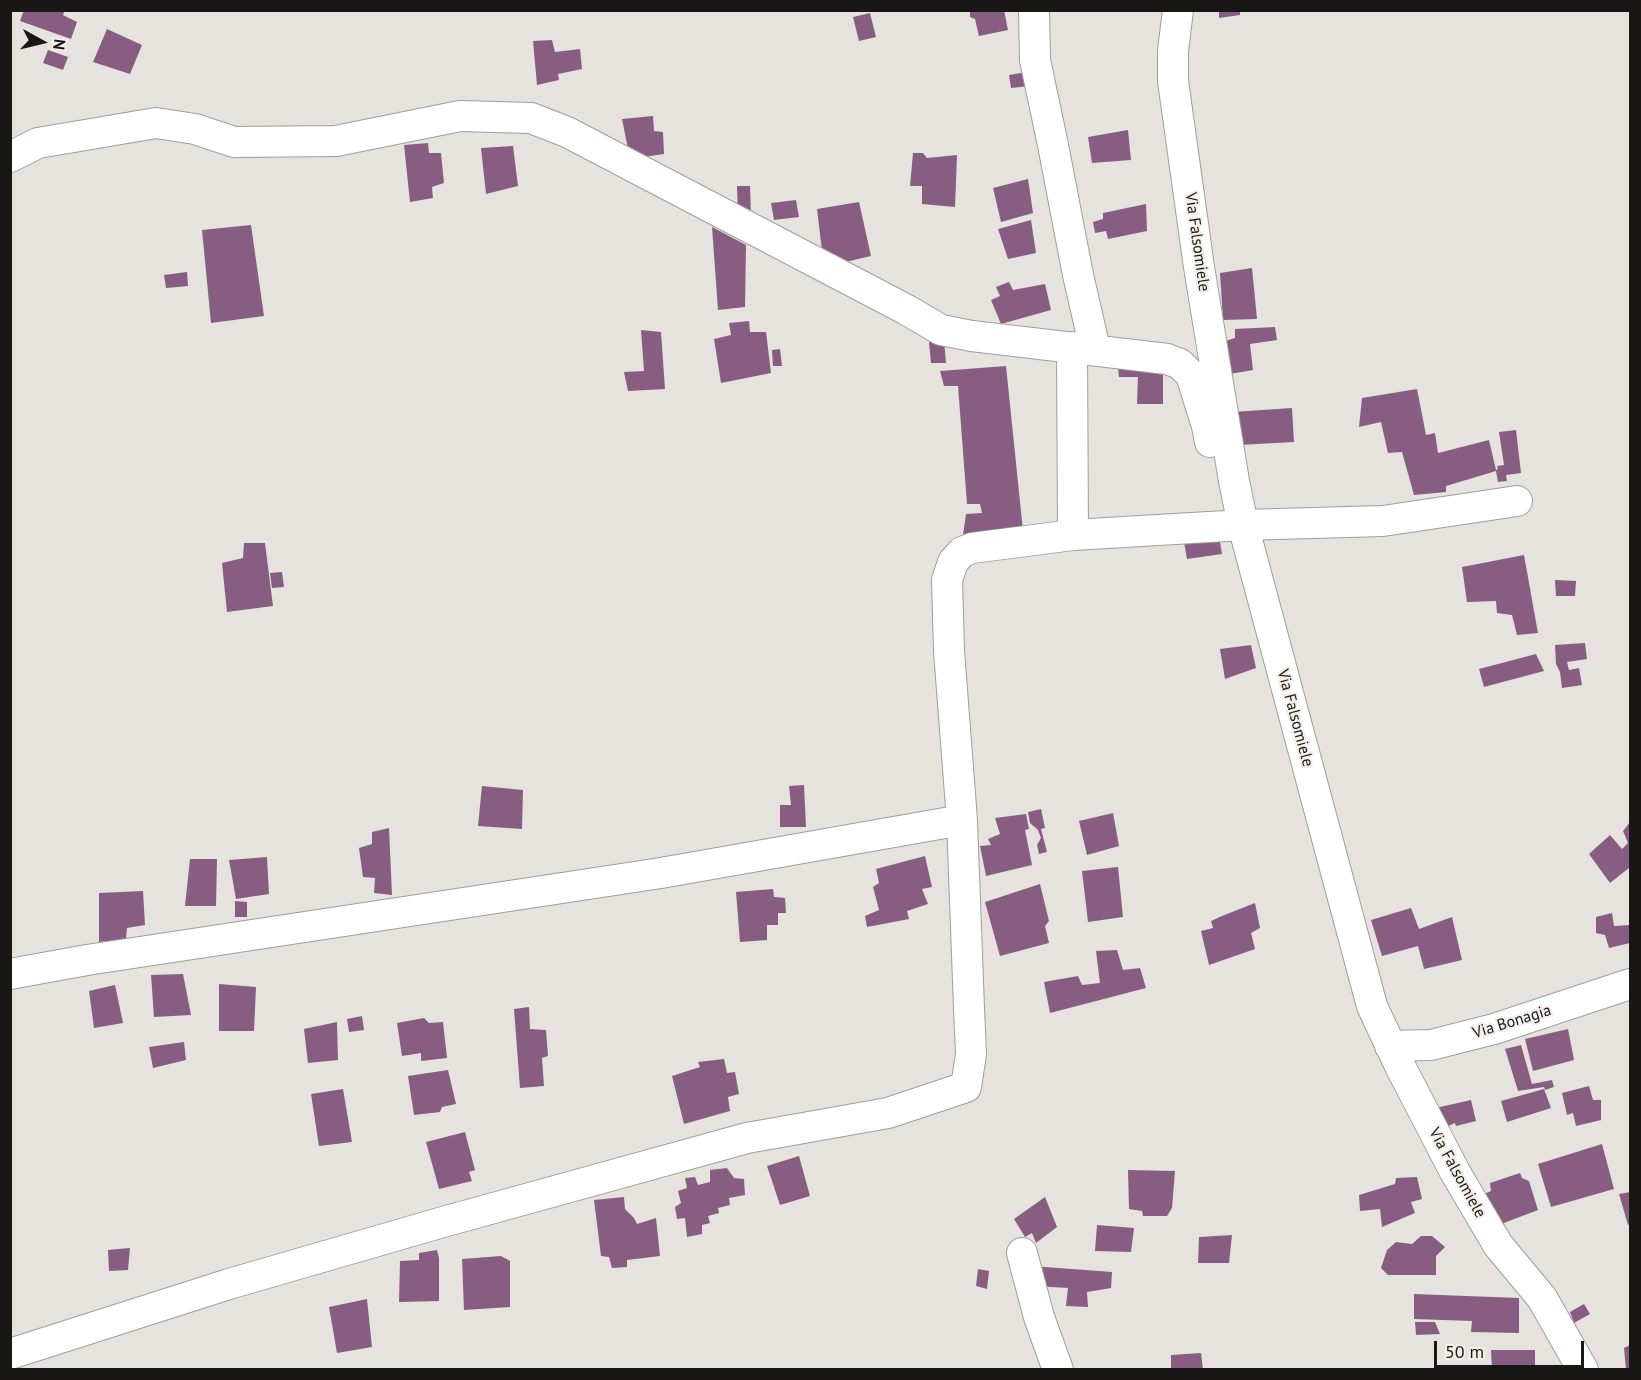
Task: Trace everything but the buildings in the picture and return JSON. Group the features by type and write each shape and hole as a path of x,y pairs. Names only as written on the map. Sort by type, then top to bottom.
{"street":[{"path":"1034,10 1035,60 1078,275 1083,348 1073,535"},
{"name":"Via Falsomiele","path":"1178,10 1173,51 1173,81 1199,267 1234,481 1243,525 1372,1006 1455,1172 1498,1245 1542,1298 1582,1370"},
{"path":"10,157 38,143 156,123 195,129 234,142 290,142 336,141 460,116 531,118 567,132 907,310 940,330 972,336 1167,359 1180,364 1191,375 1208,426 1216,472 1234,481"},
{"path":"10,1354 229,1284 443,1222 747,1138 888,1113 966,1087 970,1054 962,820 949,651 947,580 953,562 962,552 972,548 1073,535 1243,525 1383,521 1517,501"},
{"path":"10,974 87,960 660,873 962,820"},
{"name":"Via Bonagia","path":"1390,1046 1431,1045 1494,1029 1630,984"},
{"path":"1022,1253 1039,1317 1058,1370"}]}
